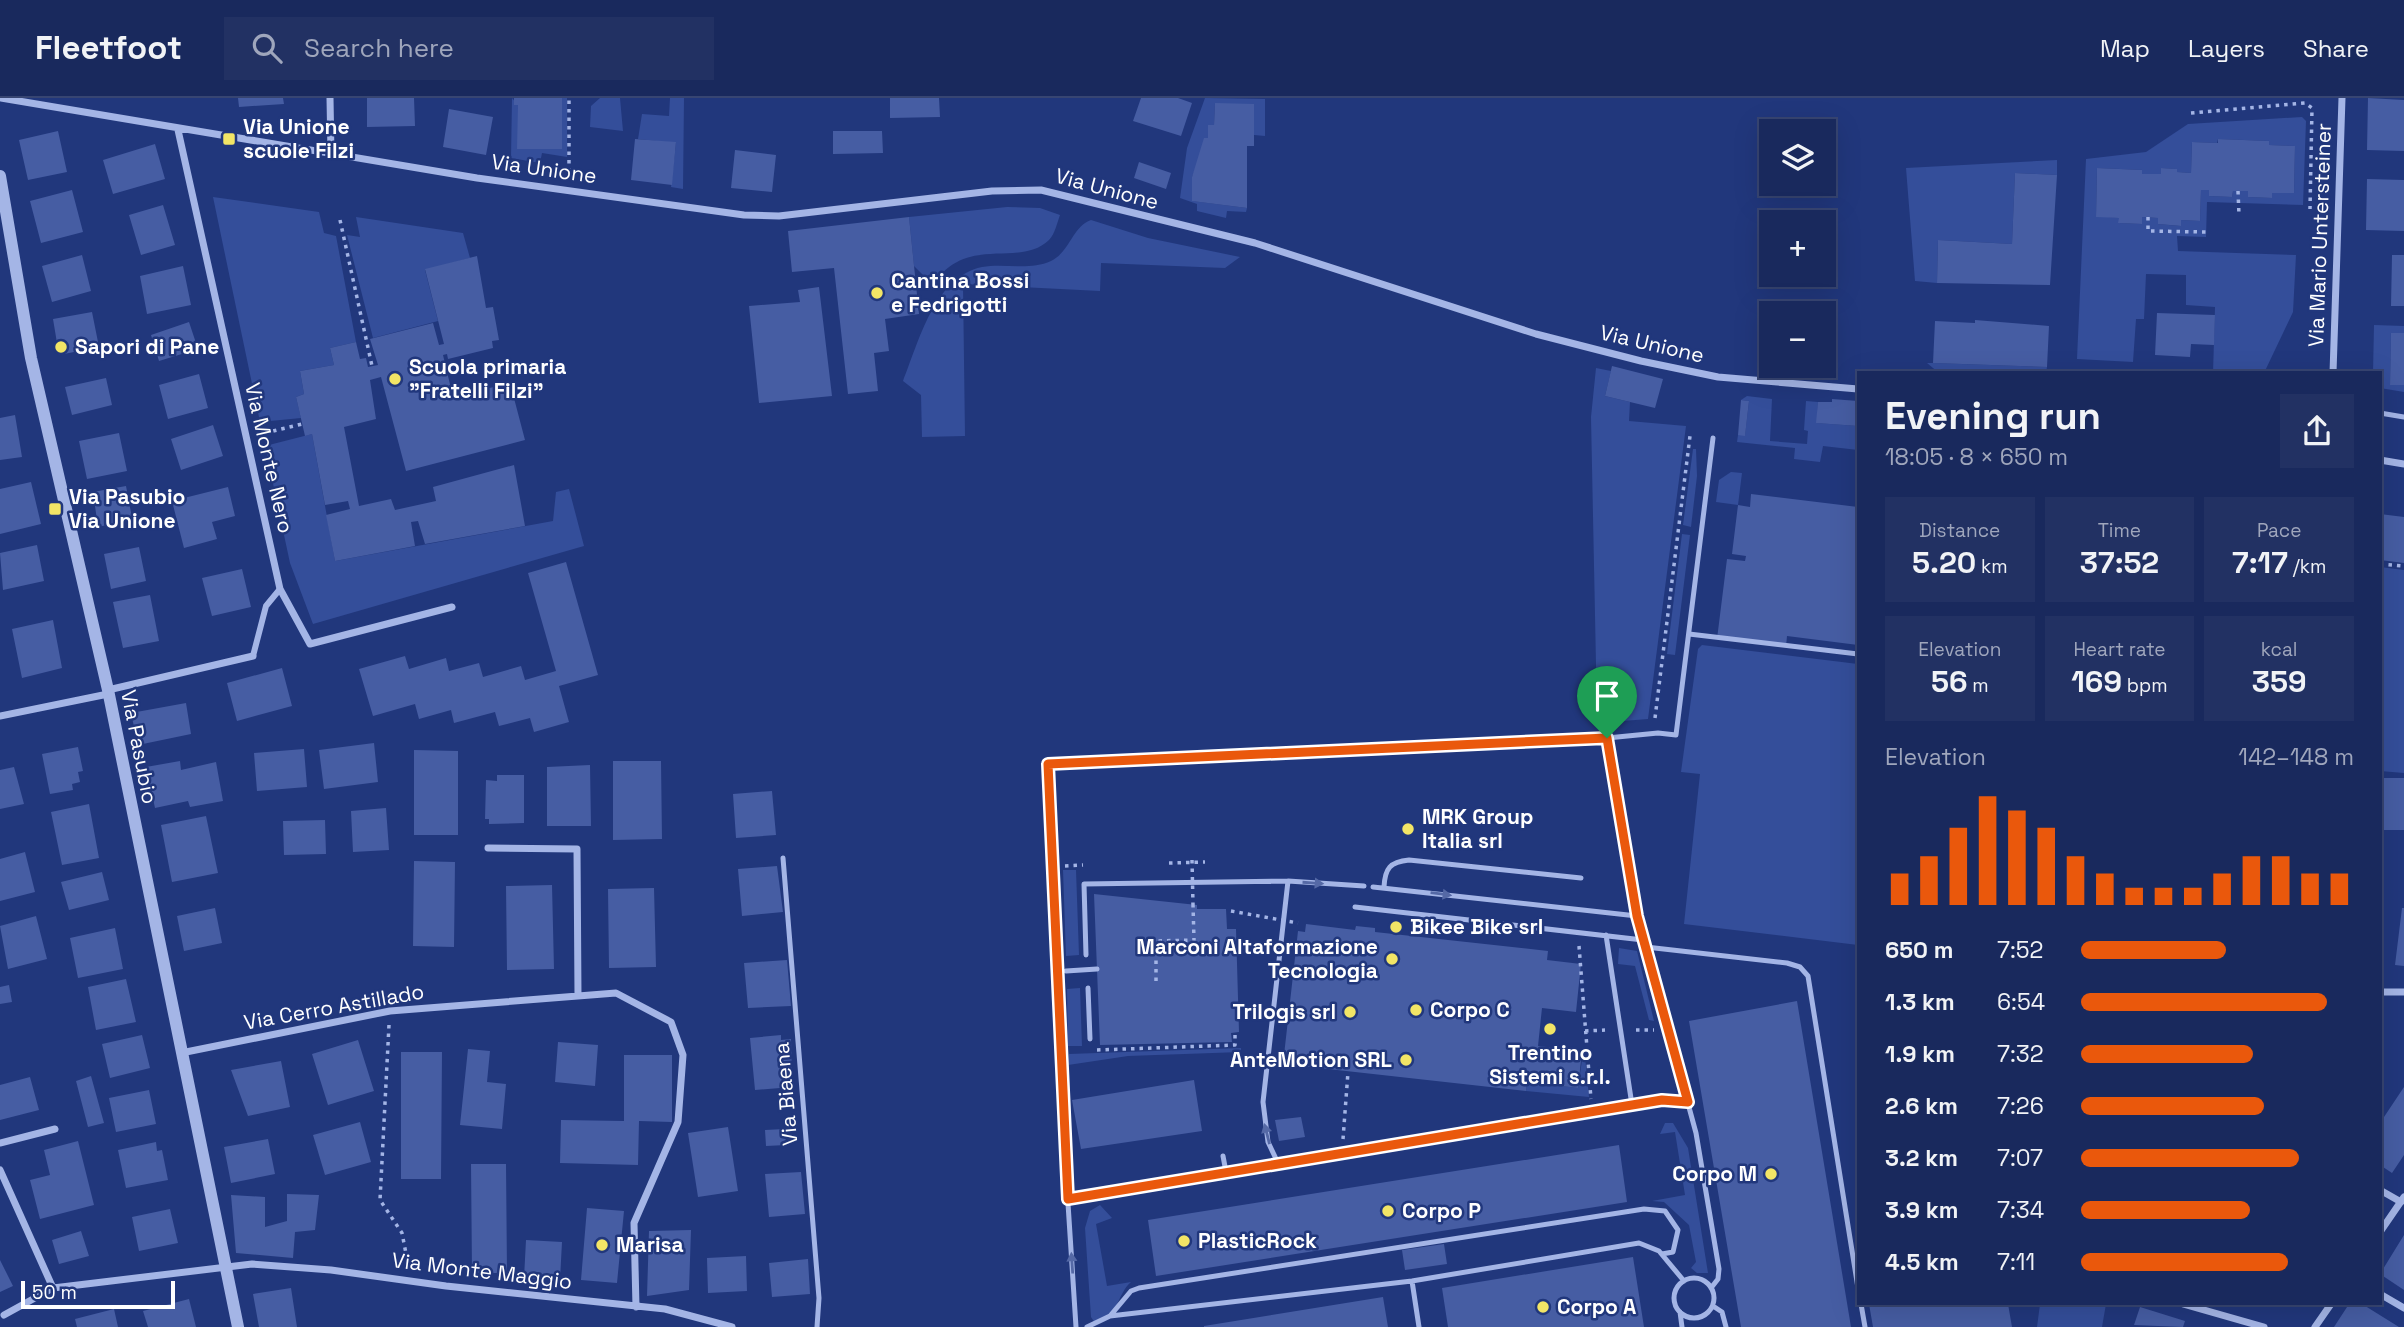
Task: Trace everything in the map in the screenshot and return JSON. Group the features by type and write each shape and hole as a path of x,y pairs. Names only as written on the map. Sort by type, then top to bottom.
{"street":[{"name":"Via Unione","path":"1,98 178,130 477,178 744,215 779,216 992,191 1041,190 1255,243 1536,334 1661,366 1718,377 1857,389"},
{"path":"330,98 331,154"},
{"name":"Via Mario Untersteiner","path":"2333,371 2342,98"},
{"name":"Via Monte Nero","path":"178,130 280,589 310,644 452,607"},
{"name":"Via Pasubio","path":"0,176 31,358 108,692 238,1327"},
{"path":"2382,460 2404,464"},
{"path":"0,716 253,656 266,606 280,589"},
{"path":"488,848 577,849 578,996"},
{"path":"2382,992 2404,992"},
{"name":"Via Cerro Astillado","path":"181,1054 390,1011 616,993 671,1022 683,1055 678,1122 634,1223 636,1307"},
{"path":"0,1143 55,1129"},
{"path":"1,1176 53,1288 4,1315"},
{"path":"2382,1191 2402,1199 2382,1229"},
{"name":"Via Monte Maggio","path":"53,1288 271,1265 689,1313 732,1327"},
{"path":"2382,1294 2404,1308"},
{"path":"2187,1305 2264,1327"},
{"path":"2315,1327 2330,1305"}],"lane":[{"path":"2382,413 2404,417"},
{"path":"1076,1327 1056,971 1048,764 1607,738 1658,733 1676,735 1713,438"},
{"path":"1689,634 1857,654"},
{"path":"1607,738 1637,916 1688,1102 1719,1269 1718,1279 1711,1288 1713,1306 1721,1312 1726,1327"},
{"name":"Via Biaena","path":"783,858 819,1298 817,1327"},
{"path":"1384,887 1385,871 1391,864 1409,860 1581,878"},
{"path":"1278,1163 1268,1142 1263,1102 1287,881"},
{"path":"1086,954 1084,884 1287,881 1364,886"},
{"path":"1373,887 1637,916"},
{"path":"1355,907 1643,940"},
{"path":"1606,935 1632,1105"},
{"path":"1646,947 1744,956 1800,967 1808,976 1857,1282"},
{"path":"1056,971 1097,969"},
{"path":"1088,988 1090,1039"},
{"path":"1068,1199 1674,1098 1688,1102"},
{"path":"1223,1156 1226,1172"},
{"path":"1110,1315 1125,1297 1139,1288 1644,1209 1665,1211 1678,1230 1673,1252 1662,1254"},
{"path":"1087,1327 1110,1315 1412,1281 1627,1244 1648,1244 1662,1254 1684,1281"},
{"path":"1412,1281 1419,1327"},
{"path":"1682,1327 1674,1289 1684,1281 1701,1281 1711,1288"},
{"path":"1861,1305 1865,1327"},
{"path":"1680,1312 1685,1317 1699,1317 1713,1306"}],"path":[{"path":"569,98 569,172"},
{"path":"2191,113 2305,103 2312,108 2309,209"},
{"path":"2238,191 2239,215"},
{"path":"2148,217 2148,231 2206,232"},
{"path":"340,220 372,366"},
{"path":"273,431 302,424"},
{"path":"1655,718 1690,436"},
{"path":"1678,528 1691,530"},
{"path":"2382,564 2404,566"},
{"path":"1662,658 1675,660"},
{"path":"1156,981 1156,941 1194,940 1192,860"},
{"path":"1169,863 1205,862"},
{"path":"1063,866 1083,866"},
{"path":"1231,911 1298,923 1296,936"},
{"path":"1578,1103 1592,1101 1579,944"},
{"path":"390,1011 380,1200 402,1233 411,1281"},
{"path":"1585,1031 1605,1030"},
{"path":"1636,1030 1656,1030"},
{"path":"1096,1049 1235,1045 1235,1032"},
{"path":"1343,1139 1348,1072"},
{"path":"1330,1141 1356,1137"}],"shaded area":[{"path":"512,98 518,105 518,149 561,149 562,98 567,98 567,157 542,153 540,163 511,158"},
{"path":"600,98 620,98 623,131 590,127 591,106"},
{"path":"670,98 684,98 683,189 671,187 676,143 638,139 642,114 669,116"},
{"path":"1205,98 1265,99 1265,136 1254,135 1254,104 1215,104 1214,125 1208,126 1208,138 1192,177 1193,201 1247,208 1246,212 1227,211 1226,218 1197,211 1197,204 1180,198 1187,148"},
{"path":"2302,117 2306,121 2303,205 2207,202 2206,237 2177,236 2178,251 2296,255 2293,312 2265,371 2213,371 2215,307 2186,305 2186,275 2146,274 2144,319 2136,319 2133,362 2077,359 2086,159 2146,152 2188,124","holes":["2218,139 2269,141 2269,145 2295,146 2294,193 2272,193 2271,198 2248,197 2248,191 2233,191 2232,197 2209,196 2209,190 2201,190 2200,221 2181,220 2180,226 2158,224 2158,218 2142,217 2141,224 2119,223 2119,218 2096,216 2097,168 2142,170 2142,174 2161,174 2161,168 2191,173 2192,142 2217,143"]},
{"path":"2057,160 2057,175 2015,173 2012,244 1938,240 1937,283 1915,281 1906,168"},
{"path":"213,197 319,212 324,233 336,236 356,342 330,348 334,365 300,371 304,394 296,397 301,418 260,422"},
{"path":"1007,207 1040,208 1060,215 1051,238 1037,248 1023,252 961,260 946,269 933,285 914,266 909,217"},
{"path":"356,217 463,233 470,258 425,270 438,321 373,338 347,235 360,237"},
{"path":"1091,220 1148,238 1240,257 1225,268 1101,263 1100,291 963,284 965,436 922,437 921,395 903,381 922,330 940,297 965,273 982,267 1034,266 1051,261 1063,252 1079,228"},
{"path":"2374,325 2404,326 2404,333 2391,333 2390,384 2404,385 2404,392 2382,388 2382,371 2373,371"},
{"path":"1927,363 2047,367 2046,371 1937,371"},
{"path":"1596,368 1611,371 1605,396 1630,402 1629,421 1686,426 1648,719 1623,721 1621,712 1597,714 1591,417"},
{"path":"1747,396 1772,399 1770,441 1807,444 1808,431 1804,430 1806,401 1818,402 1817,423 1857,426 1857,450 1823,446 1820,462 1794,459 1795,448 1737,442 1738,435 1745,435 1749,401 1741,400"},
{"path":"312,434 335,561 553,521 556,492 569,489 584,546 313,624 290,563 265,446"},
{"path":"1693,449 1696,449 1697,476 1691,527 1683,525"},
{"path":"1731,472 1742,473 1738,505 1716,502 1719,480"},
{"path":"1682,534 1690,535 1675,655 1667,654"},
{"path":"2382,567 2404,570 2404,773 2382,771"},
{"path":"1702,645 1857,664 1857,945 1684,924 1700,774 1681,772 1698,649"},
{"path":"1063,870 1076,870 1079,955 1066,956"},
{"path":"1619,948 1637,951 1654,1021 1649,1020 1635,966 1618,964"},
{"path":"1080,988 1082,1046 1068,1046 1067,989"},
{"path":"1584,1046 1589,1097 1526,1091 1527,1082 1578,1088"},
{"path":"1241,1048 1241,1052 1128,1056 1068,1065 1069,1054"},
{"path":"1665,1123 1673,1123 1688,1148 1708,1273 1697,1273 1691,1268 1696,1262 1689,1225 1664,1202 1652,1201 1685,1195 1675,1132 1660,1134"},
{"path":"1100,1205 1112,1218 1096,1224 1107,1286 1131,1282 1107,1319 1102,1323 1095,1323 1091,1317 1085,1228 1090,1211"},
{"path":"2040,1305 2106,1305 2102,1327 2037,1327"}],"building":[{"path":"238,98 283,98 284,104 239,107"},
{"path":"367,98 414,98 415,126 367,127"},
{"path":"514,98 562,98 562,149 517,149 518,105 514,105"},
{"path":"890,98 939,98 940,117 890,118"},
{"path":"1141,98 1178,98 1192,103 1181,136 1133,121"},
{"path":"2368,98 2404,100 2404,151 2367,150"},
{"path":"1215,103 1254,104 1254,146 1247,146 1247,208 1192,201 1192,177 1204,138 1208,138 1208,125 1214,125"},
{"path":"449,109 493,117 486,155 443,147"},
{"path":"58,131 67,172 28,180 19,140"},
{"path":"833,131 882,131 883,153 833,154"},
{"path":"635,139 676,142 672,185 631,180"},
{"path":"2218,139 2269,141 2269,145 2295,146 2294,193 2272,193 2272,198 2248,197 2248,191 2233,191 2232,197 2209,196 2209,190 2201,190 2200,221 2181,220 2181,226 2158,224 2158,218 2142,217 2142,224 2118,223 2119,218 2096,217 2097,168 2142,170 2142,174 2161,174 2161,168 2191,173 2192,142 2218,143"},
{"path":"155,144 165,179 113,194 103,160"},
{"path":"735,150 776,155 772,192 731,188"},
{"path":"1139,162 1171,173 1166,189 1134,178"},
{"path":"2015,173 2057,175 2050,285 1937,283 1938,240 2012,244"},
{"path":"2367,179 2404,180 2404,231 2366,230"},
{"path":"72,190 83,232 41,243 30,201"},
{"path":"163,205 175,245 141,255 129,215"},
{"name":"Cantina Bossi e Fedrigotti","path":"909,217 919,314 885,319 889,351 874,353 878,391 848,394 834,268 792,272 788,231"},
{"path":"82,255 91,291 52,302 42,266"},
{"path":"2392,255 2404,255 2404,306 2391,306"},
{"path":"477,256 486,308 493,307 499,340 492,341 493,348 448,359 447,354 443,355 453,397 510,383 525,440 406,471 381,377 370,380 376,419 344,427 359,506 391,499 395,510 436,501 433,487 514,465 525,526 425,544 418,521 411,522 415,546 335,561 326,515 350,509 348,501 325,505 312,434 305,436 296,397 304,394 300,371 334,365 330,348 356,342 360,359 366,358 368,367 378,365 370,339 433,323 439,345 444,344 425,269"},
{"path":"183,266 191,305 147,314 140,276"},
{"path":"819,287 832,396 759,403 749,306 800,302 798,290"},
{"path":"92,312 99,347 59,355 53,319"},
{"path":"2157,313 2215,315 2214,345 2191,344 2190,357 2155,355"},
{"path":"1975,320 2049,326 2047,367 1933,363 1935,321 1975,323"},
{"path":"189,322 198,349 159,361 151,335"},
{"path":"2391,333 2404,333 2404,385 2390,385"},
{"path":"1612,366 1663,379 1655,408 1605,396"},
{"path":"199,374 208,408 168,419 159,385"},
{"path":"106,378 112,405 72,415 65,387"},
{"path":"1832,399 1857,401 1857,426 1816,423 1818,402 1832,402"},
{"path":"1741,400 1749,401 1745,436 1738,435"},
{"path":"15,415 22,457 0,460 0,418"},
{"path":"213,425 223,456 181,470 171,439"},
{"path":"119,433 127,471 87,479 79,441"},
{"path":"31,482 41,524 0,534 0,489"},
{"path":"126,486 133,523 98,527 93,492"},
{"path":"228,487 235,516 212,522 217,539 184,548 172,501"},
{"path":"1751,494 1857,507 1857,645 1787,636 1786,647 1717,639 1727,559 1745,561 1746,556 1732,554 1738,505 1750,507"},
{"path":"2382,514 2404,517 2404,563 2382,560"},
{"path":"37,545 44,581 3,590 0,553"},
{"path":"139,547 146,581 111,589 104,554"},
{"path":"566,562 598,675 559,686 569,722 534,732 530,718 499,726 495,712 454,723 451,710 419,719 415,704 373,716 359,669 405,656 409,669 446,658 449,671 479,663 483,677 521,666 525,680 556,671 528,573"},
{"path":"242,569 251,607 212,616 202,578"},
{"path":"150,595 159,641 123,648 113,602"},
{"path":"53,620 62,668 22,678 12,629"},
{"path":"282,668 292,706 237,721 227,683"},
{"path":"186,703 191,734 138,745 131,713"},
{"path":"374,743 378,782 324,789 319,750"},
{"path":"78,747 83,771 78,772 80,782 72,784 73,790 50,794 42,754"},
{"path":"304,749 307,787 257,791 254,753"},
{"path":"414,750 458,751 458,835 414,835"},
{"path":"180,761 181,770 216,762 223,801 190,807 188,801 155,808 146,767"},
{"path":"613,761 661,761 662,839 613,840"},
{"path":"590,765 591,826 547,826 547,767"},
{"path":"14,767 24,804 0,809 0,770"},
{"path":"497,775 524,775 524,823 489,824 489,819 485,819 486,780 497,781"},
{"path":"2382,778 2404,778 2404,830 2383,830 2383,848"},
{"path":"772,791 776,835 736,838 733,794"},
{"path":"89,804 99,858 62,865 51,812"},
{"path":"386,808 389,850 353,852 351,811"},
{"path":"206,816 218,873 172,882 161,825"},
{"path":"325,820 326,854 284,855 283,821"},
{"path":"25,852 35,892 0,901 0,859"},
{"path":"414,861 455,862 454,947 413,946"},
{"path":"777,866 783,912 742,916 738,869"},
{"path":"102,872 109,900 69,910 61,882"},
{"path":"552,885 554,969 507,970 506,886"},
{"path":"654,888 656,967 609,968 608,889"},
{"path":"1094,894 1197,905 1197,909 1226,909 1227,929 1236,929 1239,1032 1231,1033 1232,1042 1100,1045"},
{"path":"215,908 222,943 184,951 177,916"},
{"path":"2404,908 2404,966 2395,965"},
{"path":"36,916 47,959 8,969 0,926"},
{"name":"Corpo C","path":"1306,924 1355,930 1356,926 1375,928 1375,932 1548,951 1547,960 1581,964 1576,1012 1542,1008 1538,1046 1582,1051 1578,1088 1527,1082 1526,1091 1283,1064 1298,931 1305,932"},
{"path":"115,928 123,969 78,978 70,938"},
{"path":"787,960 791,1006 748,1008 744,963"},
{"path":"126,979 136,1022 96,1030 88,987"},
{"path":"9,985 12,1002 0,1004 0,987"},
{"name":"Corpo M","path":"1797,1001 1851,1327 1741,1327 1689,1021"},
{"path":"142,1035 150,1068 110,1078 102,1044"},
{"path":"781,1035 781,1040 791,1039 792,1087 755,1090 750,1038"},
{"path":"358,1040 374,1091 328,1105 312,1054"},
{"path":"558,1042 598,1045 595,1086 555,1082"},
{"path":"468,1049 490,1051 487,1082 506,1084 502,1129 460,1125"},
{"path":"401,1052 442,1052 441,1179 401,1179"},
{"path":"624,1055 672,1055 672,1122 639,1121 638,1165 560,1163 561,1120 624,1121"},
{"path":"281,1061 290,1107 248,1116 231,1070"},
{"path":"91,1076 104,1123 88,1127 76,1081"},
{"path":"30,1077 39,1110 0,1120 0,1085"},
{"path":"1194,1080 1202,1131 1081,1149 1072,1100"},
{"path":"2404,1087 2404,1155 2392,1173 2382,1166 2382,1120"},
{"path":"149,1090 156,1124 116,1132 109,1098"},
{"path":"1301,1117 1305,1137 1279,1141 1275,1120"},
{"path":"360,1122 371,1162 325,1175 313,1135"},
{"path":"728,1127 738,1191 698,1197 688,1133"},
{"path":"785,1129 786,1145 766,1146 765,1130"},
{"path":"268,1139 275,1174 231,1183 224,1147"},
{"path":"78,1141 94,1205 40,1219 30,1180 50,1175 44,1150"},
{"path":"156,1142 157,1151 162,1150 168,1180 126,1188 118,1150"},
{"name":"Corpo P","path":"1619,1145 1627,1202 1156,1276 1148,1220"},
{"path":"471,1164 506,1164 507,1273 472,1273"},
{"path":"801,1172 805,1214 769,1217 765,1174"},
{"path":"287,1194 319,1195 315,1230 295,1232 293,1258 236,1253 231,1195 265,1197 265,1227 287,1221"},
{"name":"Marisa","path":"587,1208 624,1211 617,1283 581,1280"},
{"path":"170,1209 178,1243 139,1251 132,1217"},
{"path":"691,1230 689,1290 647,1296 649,1231"},
{"path":"81,1231 89,1256 59,1264 52,1240"},
{"path":"2404,1235 2404,1290 2382,1275 2382,1271"},
{"path":"526,1240 562,1242 560,1280 524,1278"},
{"path":"1444,1244 1447,1264 1405,1270 1402,1250"},
{"path":"746,1256 747,1291 708,1293 707,1258"},
{"name":"Corpo A","path":"1633,1257 1644,1327 1448,1327 1442,1288"},
{"path":"808,1259 810,1294 772,1297 769,1263"},
{"path":"0,1260 13,1286 0,1292"},
{"path":"291,1288 297,1327 259,1327 253,1294"},
{"path":"1383,1297 1388,1327 1204,1327 1204,1326"},
{"path":"189,1299 196,1327 148,1327 143,1311"},
{"path":"1869,1305 2008,1305 2012,1327 1873,1327"},
{"path":"2348,1305 2364,1305 2399,1327 2334,1327"},
{"path":"2140,1307 2185,1321 2183,1327 2134,1325"},
{"path":"114,1309 118,1327 77,1327 75,1319"}],"place":[{"name":"Via Unione scuole Filzi","path":"229,139"},
{"name":"Cantina Bossi e Fedrigotti","path":"877,293"},
{"name":"Sapori di Pane","path":"61,347"},
{"name":"Scuola primaria \"Fratelli Filzi\"","path":"395,379"},
{"name":"Via Pasubio Via Unione","path":"55,509"},
{"name":"MRK Group Italia srl","path":"1408,829"},
{"name":"Bikee Bike srl","path":"1396,927"},
{"name":"Marconi Altaformazione Tecnologia","path":"1392,959"},
{"name":"Corpo C","path":"1416,1010"},
{"name":"Trilogis srl","path":"1350,1012"},
{"name":"Trentino Sistemi s.r.l.","path":"1550,1029"},
{"name":"AnteMotion SRL","path":"1406,1060"},
{"name":"Corpo M","path":"1771,1174"},
{"name":"Corpo P","path":"1388,1211"},
{"name":"PlasticRock","path":"1184,1241"},
{"name":"Marisa","path":"602,1245"},
{"name":"Corpo A","path":"1543,1307"}],"route":[{"path":"1607,738 1637,916 1688,1102 1674,1098 1068,1199 1048,764 1607,738"}]}
